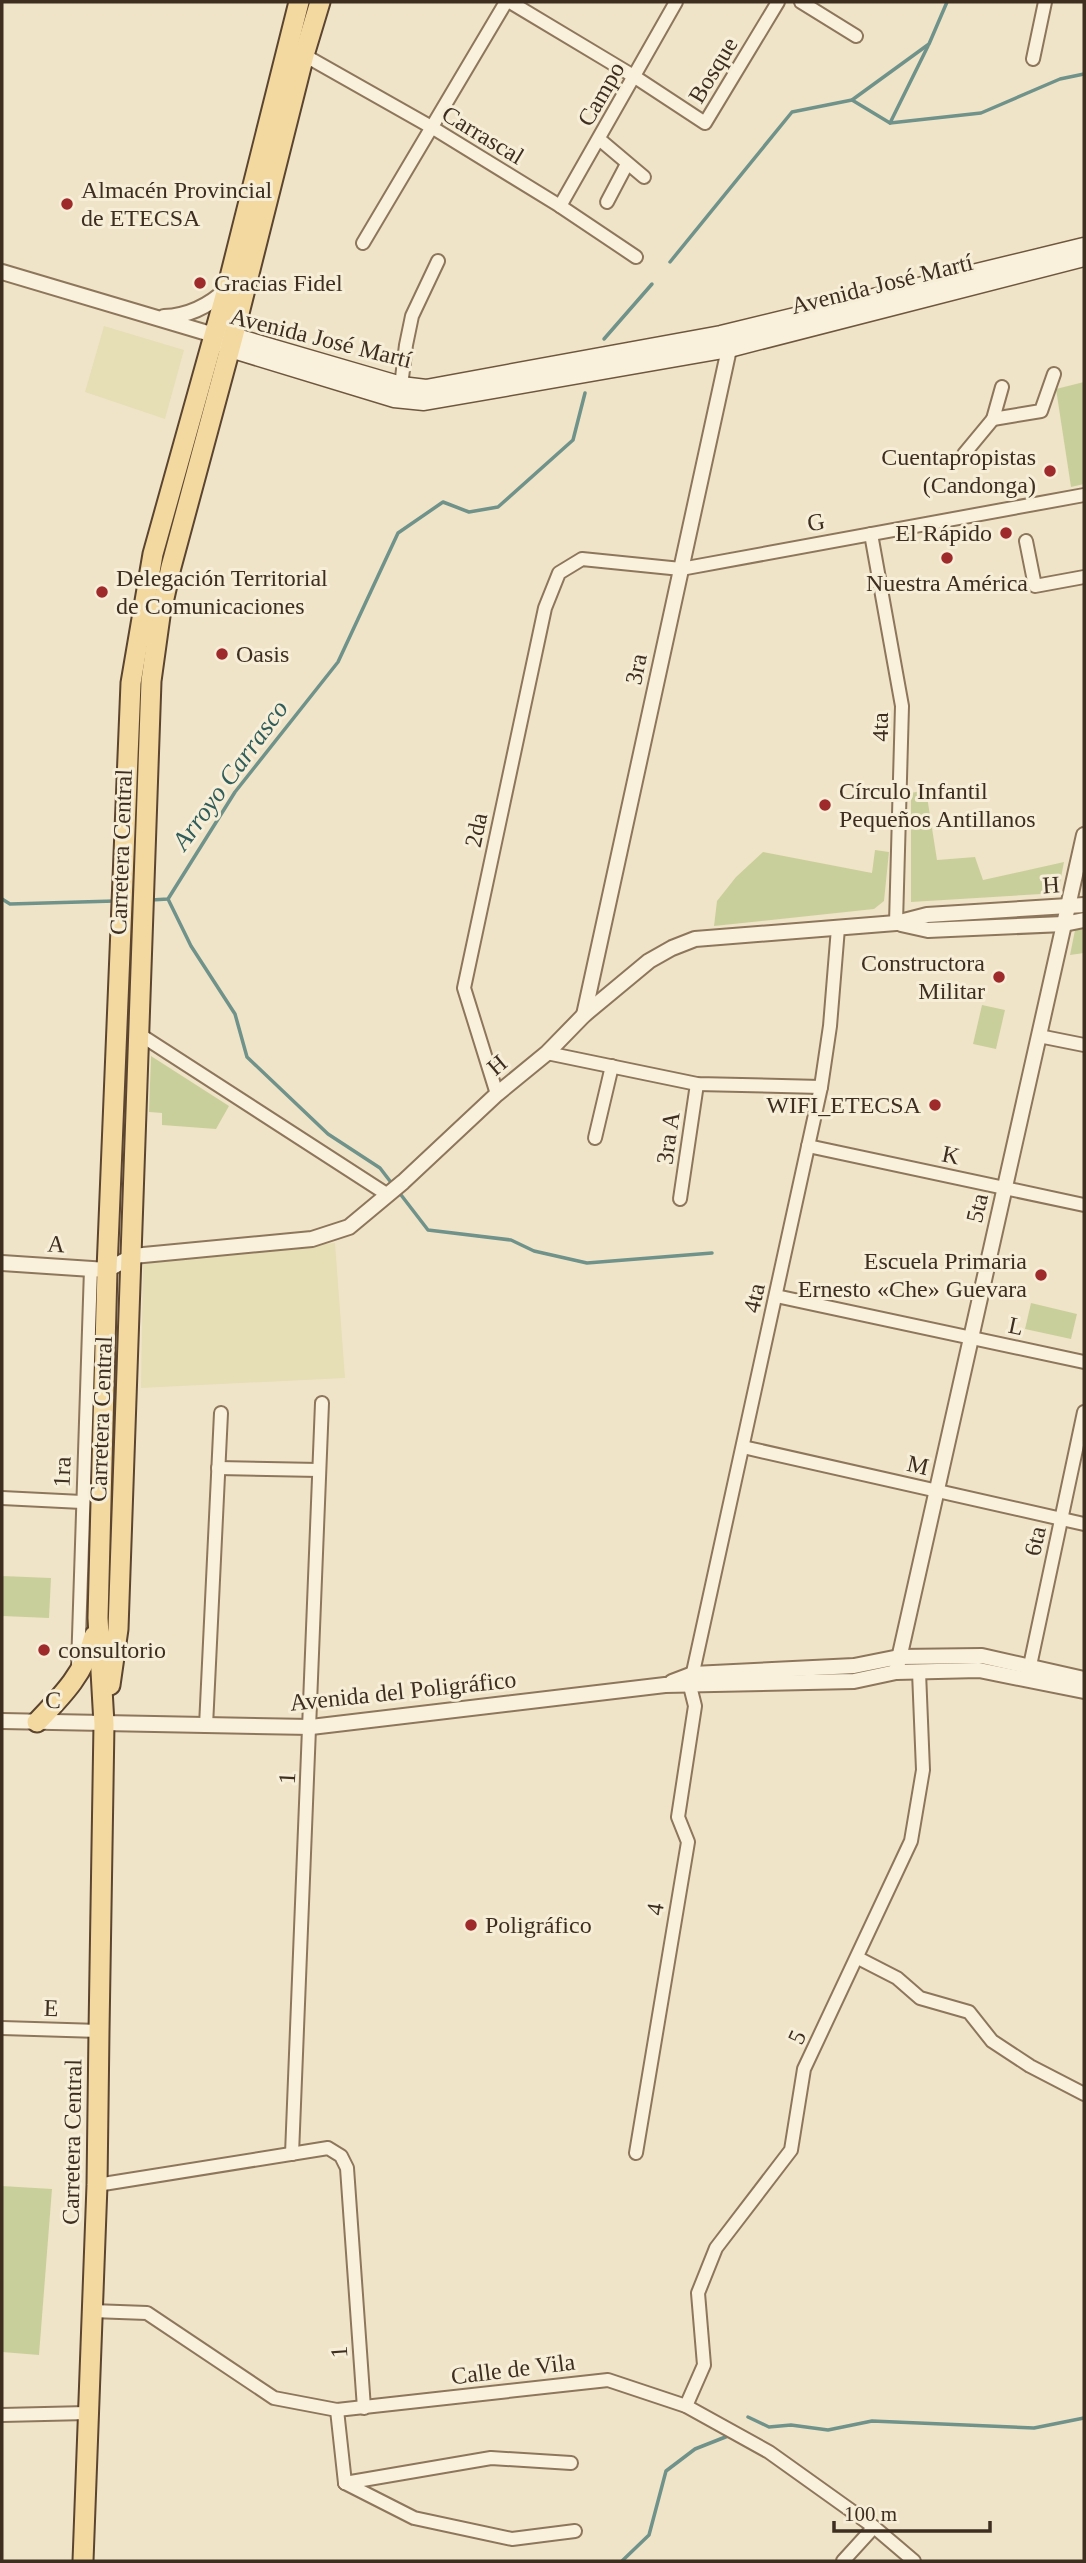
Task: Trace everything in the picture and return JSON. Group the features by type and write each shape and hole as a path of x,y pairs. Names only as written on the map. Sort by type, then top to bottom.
{"main road":[{"name":"Carretera Central","path":"134,890 131,683 153,554 226,340 227,289 299,2"},
{"name":"Carretera Central","path":"83,2561 97,2185 104,1724 98,1618 99,1269 133,916 151,681 160,615 226,340 320,2"},
{"name":"Avenida José Martí","path":"226,340 401,386 426,389 731,340 1084,247"},
{"name":"Avenida José Martí","path":"226,340 394,398 424,401 731,340 1084,257"},
{"path":"153,554 171,567"},
{"name":"Carretera Central","path":"104,1724 118,1629 133,1256 139,1034 133,916"},
{"path":"37,1722 78,1678 90,1652 98,1618"}],"street":[{"path":"363,243 508,2 635,77"},
{"name":"Campo","path":"560,206 676,2"},
{"name":"Bosque","path":"635,77 705,123 778,2"},
{"path":"802,2 856,36"},
{"path":"1033,59 1045,2"},
{"name":"Carrascal","path":"304,55 433,128 560,206 636,257"},
{"path":"599,139 644,177"},
{"path":"607,202 627,163"},
{"path":"401,386 412,316 438,261"},
{"path":"2,272 226,340"},
{"path":"156,317 175,317 195,311 215,300 227,289"},
{"name":"3ra","path":"584,1015 731,340"},
{"path":"993,419 1041,411 1054,374"},
{"path":"964,454 993,419 1002,387"},
{"name":"G","path":"559,573 582,559 681,569 1084,495"},
{"name":"4ta","path":"871,534 902,706 897,923"},
{"path":"1026,541 1034,586 1084,576"},
{"name":"2da","path":"497,1094 464,988 545,608 559,573"},
{"name":"5ta","path":"896,1672 1084,835"},
{"name":"H","path":"133,1256 322,1237 349,1227 403,1182 497,1094 547,1053 584,1015 649,961 695,939 897,923 927,915 1084,905"},
{"name":"H","path":"897,923 928,930 1084,920"},
{"name":"4ta","path":"692,1680 821,1087 830,1026 838,928"},
{"path":"139,1034 388,1195"},
{"path":"1039,1036 1084,1045"},
{"path":"547,1053 697,1084 821,1087"},
{"path":"595,1138 612,1066"},
{"name":"3ra A","path":"680,1199 697,1084"},
{"name":"K","path":"808,1146 1084,1205"},
{"path":"99,1269 133,1256"},
{"name":"A","path":"2,1263 99,1269"},
{"name":"1ra","path":"78,1678 82,1502 99,1269"},
{"name":"L","path":"776,1296 1084,1362"},
{"name":"1","path":"322,1403 292,2154 327,2148 341,2156 347,2168 364,2408"},
{"name":"6ta","path":"1028,1673 1084,1412"},
{"path":"206,1726 220,1413"},
{"name":"M","path":"743,1447 1084,1524"},
{"path":"218,1468 319,1470"},
{"path":"2,1498 82,1502"},
{"name":"Avenida del Poligráfico","path":"104,1724 311,1727 692,1680 854,1666 899,1657 982,1656 1084,1691"},
{"name":"Avenida del Poligráfico","path":"692,1680 854,1681 896,1672 979,1670 1084,1679"},
{"name":"5","path":"686,2406 704,2365 698,2293 716,2248 791,2150 804,2069 911,1841 923,1770 919,1672"},
{"name":"4","path":"636,2153 688,1842 678,1817 695,1706 692,1680"},
{"name":"C","path":"2,1721 104,1724"},
{"path":"858,1958 897,1978 920,1998 969,2012 992,2041 1030,2066 1084,2094"},
{"name":"E","path":"2,2028 99,2031"},
{"path":"97,2185 292,2154"},
{"name":"Calle de Vila","path":"92,2311 147,2313 274,2398 337,2410 608,2380 686,2406 769,2452 874,2527 914,2561"},
{"path":"337,2410 345,2483"},
{"path":"2,2415 87,2413"},
{"path":"345,2483 491,2458 571,2463"},
{"path":"345,2483 414,2518 512,2539 575,2532"},
{"path":"843,2561 874,2527"}],"shaded area":[{"path":"104,326 184,350 165,419 85,392"},
{"path":"335,1243 345,1378 141,1388 143,1262"}],"green space":[{"path":"1084,382 1084,484 1071,487 1056,389"},
{"path":"926,790 937,860 975,857 983,880 1064,862 1058,893 911,902 911,793"},
{"path":"875,850 889,852 884,901 874,909 714,926 717,901 736,877 763,852 872,873"},
{"path":"1084,929 1084,953 1070,955 1075,930"},
{"path":"982,1005 1005,1010 996,1049 973,1044"},
{"path":"151,1056 229,1106 216,1129 162,1125 162,1113 149,1112"},
{"path":"1031,1303 1077,1314 1071,1339 1025,1329"},
{"path":"2,1576 51,1578 49,1618 2,1616"},
{"path":"2,2186 52,2189 39,2355 2,2352"}],"waterway":[{"path":"670,262 792,112 852,100 929,44 947,2"},
{"path":"890,123 928,46"},
{"path":"852,100 890,123 981,113 1060,79 1084,74"},
{"path":"604,339 652,284"},
{"name":"Arroyo Carrasco","path":"151,900 168,899 235,792 338,662 398,533 443,502 469,512 498,507 573,440 585,393"},
{"name":"Arroyo Carrasco","path":"2,899 10,904 115,901"},
{"path":"168,899 191,946 235,1014 247,1057 328,1134 380,1168 393,1185"},
{"path":"398,1191 428,1230 511,1240 534,1251 587,1263 712,1253"},
{"path":"748,2417 769,2427 791,2425 828,2430 872,2421 1034,2428 1084,2418"},
{"path":"622,2561 649,2535 666,2471 695,2449 728,2436"}],"place":[{"name":"Almacén Provincial de ETECSA","path":"67,204"},
{"name":"Gracias Fidel","path":"200,283"},
{"name":"Cuentapropistas (Candonga)","path":"1050,471"},
{"name":"El Rápido","path":"1006,533"},
{"name":"Nuestra América","path":"947,558"},
{"name":"Delegación Territorial de Comunicaciones","path":"102,592"},
{"name":"Oasis","path":"222,654"},
{"name":"Círculo Infantil Pequeños Antillanos","path":"825,805"},
{"name":"Constructora Militar","path":"999,977"},
{"name":"WIFI_ETECSA","path":"935,1105"},
{"name":"Escuela Primaria Ernesto «Che» Guevara","path":"1041,1275"},
{"name":"consultorio","path":"44,1650"},
{"name":"Poligráfico","path":"471,1925"}]}
